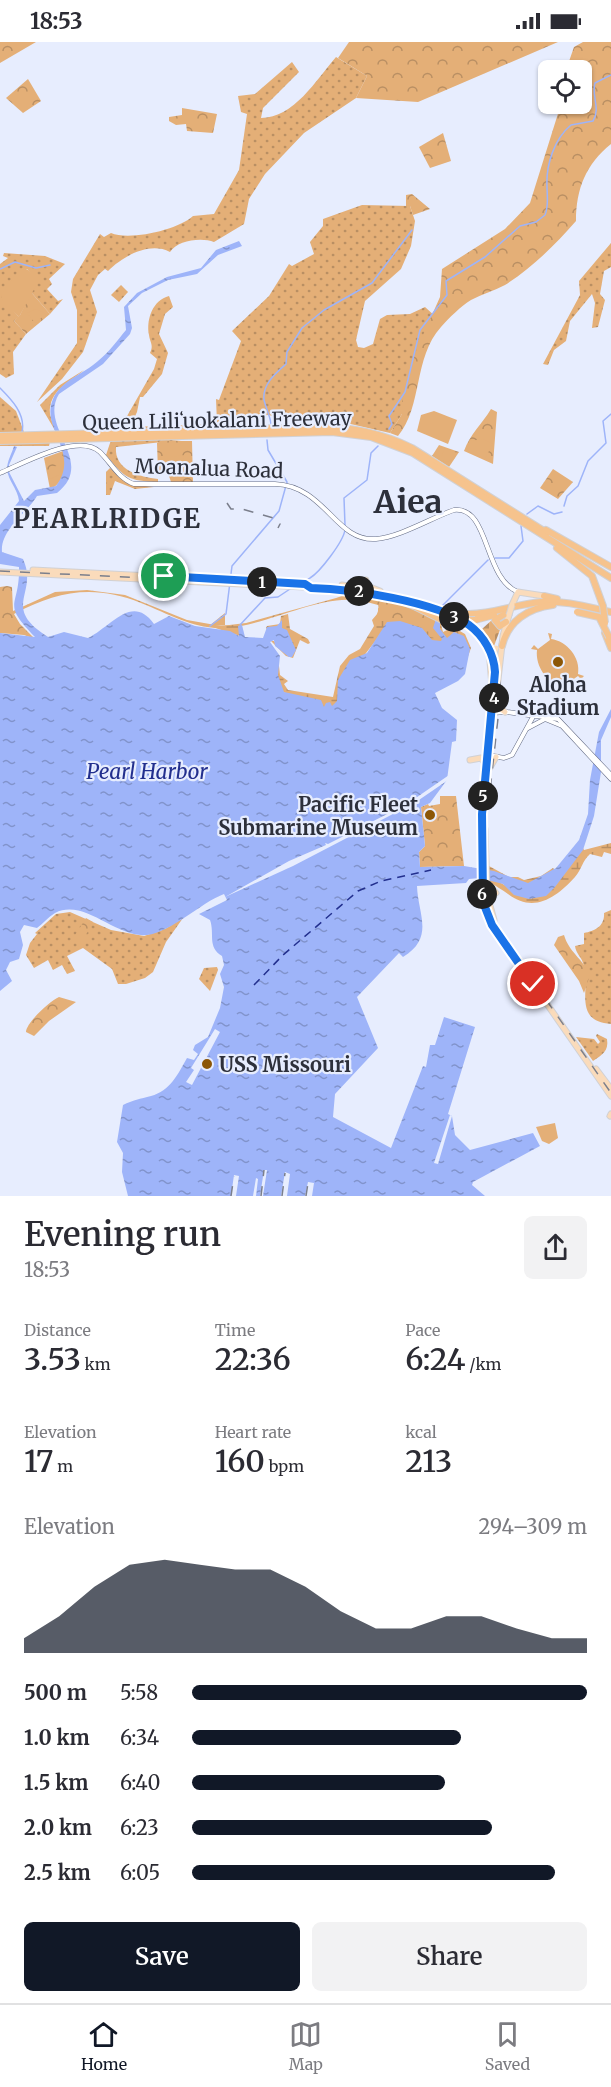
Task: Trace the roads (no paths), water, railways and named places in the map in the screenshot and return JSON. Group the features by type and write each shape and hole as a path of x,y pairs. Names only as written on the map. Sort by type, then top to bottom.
{"highway":[{"name":"Queen Liliʻuokalani Freeway","path":"0,441 320,427 366,431 412,448 581,555 611,571"},
{"name":"Queen Liliʻuokalani Freeway","path":"121,435 332,432 361,435 390,443 413,453 611,578"},
{"name":"Queen Liliʻuokalani Freeway","path":"0,436 45,438"},
{"path":"514,518 569,556 592,576 603,606 610,639"},
{"path":"526,519 611,571"},
{"path":"465,614 488,613 540,602 579,609 600,606 594,583 586,571 569,556"},
{"path":"544,596 599,617 610,639"},
{"path":"404,602 444,621 508,616 553,605"},
{"path":"491,645 508,631 516,620 534,609 553,605 611,614"},
{"path":"593,608 611,614"},
{"path":"579,609 598,620 611,648"}],"main road":[{"name":"Moanalua Road","path":"0,473 68,447 81,444 93,446 122,477 134,484 286,485 309,494 346,529 365,538 379,539 454,510 464,510 477,519 496,571 510,589 516,595 544,596"},
{"path":"322,513 330,513"},
{"path":"0,570 293,586 354,586 380,591"},
{"path":"366,580 367,586 440,610 471,623 491,645 497,665 497,688 490,726 489,756"},
{"path":"293,586 306,585 360,591 404,602 460,620 491,645 495,668 494,707 486,789 483,906 492,925 611,1096"},
{"path":"494,707 491,645 508,616 516,595"},
{"path":"440,610 465,614"},
{"path":"491,645 497,688"},
{"path":"494,707 505,712 560,720 593,758"},
{"path":"489,756 512,755 534,715"},
{"path":"528,729 537,721 554,721 611,777"},
{"path":"485,862 482,849 485,841 490,726"},
{"path":"470,760 483,758 488,767"},
{"path":"486,789 489,802"},
{"path":"485,841 474,850 485,862"},
{"path":"475,891 484,882"},
{"path":"484,882 494,893 487,900"},
{"path":"484,882 492,917 500,932 611,1089"}],"water":[{"name":"Pearl Harbor","path":"239,241 242,246 218,255 197,274 168,280 142,293 128,306 132,328 130,334 103,364 59,394 55,407 55,419 70,457 71,469 68,481 57,493 37,496 5,536 2,552 23,559 27,571 27,582 23,608 26,617 48,637 64,632 88,638 121,615 130,612 146,615 154,624 169,616 195,626 230,631 239,636 238,626 242,625 245,637 263,638 267,627 277,626 282,620 282,628 287,630 296,650 292,657 289,657 275,646 274,640 270,642 280,656 278,675 284,692 321,700 324,707 326,703 330,702 332,706 337,701 338,680 350,660 367,653 387,622 400,621 422,628 432,640 441,641 442,639 433,628 436,619 440,620 440,629 447,638 454,632 464,636 470,649 465,674 458,681 435,693 442,708 457,720 456,741 452,742 447,780 430,803 421,807 425,846 419,852 420,867 464,866 494,871 528,883 556,868 579,840 588,814 590,780 599,732 611,709 611,717 601,740 601,772 594,816 583,850 555,887 546,896 529,899 514,895 503,884 480,878 469,879 466,883 417,886 422,925 419,942 403,957 399,953 357,997 378,1048 335,1094 333,1117 391,1148 423,1066 426,1067 430,1045 435,1045 444,1017 475,1027 448,1114 452,1116 455,1135 470,1150 533,1133 540,1146 473,1182 472,1185 485,1196 312,1196 314,1183 308,1182 305,1196 287,1196 290,1174 285,1172 281,1196 263,1196 267,1170 264,1170 260,1196 256,1196 258,1179 256,1178 253,1196 236,1196 239,1176 234,1175 231,1196 128,1196 122,1172 123,1153 117,1142 123,1105 158,1094 168,1086 187,1058 194,1060 198,1054 193,1050 195,1045 208,1037 220,1008 224,987 220,974 224,965 222,956 214,949 210,920 199,914 227,900 224,894 166,929 147,935 123,931 89,914 66,910 50,916 37,928 24,925 20,932 23,945 19,959 10,962 6,970 12,981 0,991 0,633 35,637 15,610 19,567 0,564 0,525 19,501 7,469 9,460 14,446 17,447 9,465 9,472 24,501 35,490 56,486 63,474 64,462 63,451 50,410 57,392 67,382 98,361 126,330 124,307 137,293 167,277 201,268 216,250"}],"waterway":[{"path":"389,429 392,424 389,416 405,392 420,330 447,295 446,281 485,257 520,226 536,222 545,215 547,178 552,153 560,137 571,125 593,121 596,111 595,83 611,75"},
{"path":"271,424 264,400 265,389 271,379 286,364 287,352 302,328 324,310 372,283 412,230"},
{"path":"0,269 15,262 36,268 50,265"},
{"path":"0,388 20,413 22,432"},
{"path":"564,506 567,496 578,486 588,461 606,443 603,421 611,414"},
{"path":"210,626 226,614 232,566 279,511 287,482 268,450 267,440"},
{"path":"345,525 344,498 367,480 371,453 378,446"},
{"path":"527,514 538,506 554,514 562,512"},
{"path":"495,558 509,558 523,541 521,526"},
{"path":"296,585 319,570 336,549 345,530"},
{"path":"441,607 488,560"},
{"path":"240,625 265,598 278,597 290,589"}],"railway":[{"path":"227,503 231,509 242,509 277,519 280,524 278,528"},
{"path":"0,571 353,588 386,595 458,618 481,635 496,659 501,691 486,827 484,883 487,908 499,932 611,1093"},
{"path":"261,1196 264,1170"},
{"path":"282,1196 285,1173"},
{"path":"231,1196 234,1176"},
{"path":"306,1196 308,1183"}],"place":[{"name":"Aloha Stadium","path":"558,662"},
{"name":"Pacific Fleet Submarine Museum","path":"430,815"},
{"name":"USS Missouri","path":"207,1064"}],"district":[{"name":"Aiea","path":"408,502"},
{"name":"PEARLRIDGE","path":"107,518"}]}
